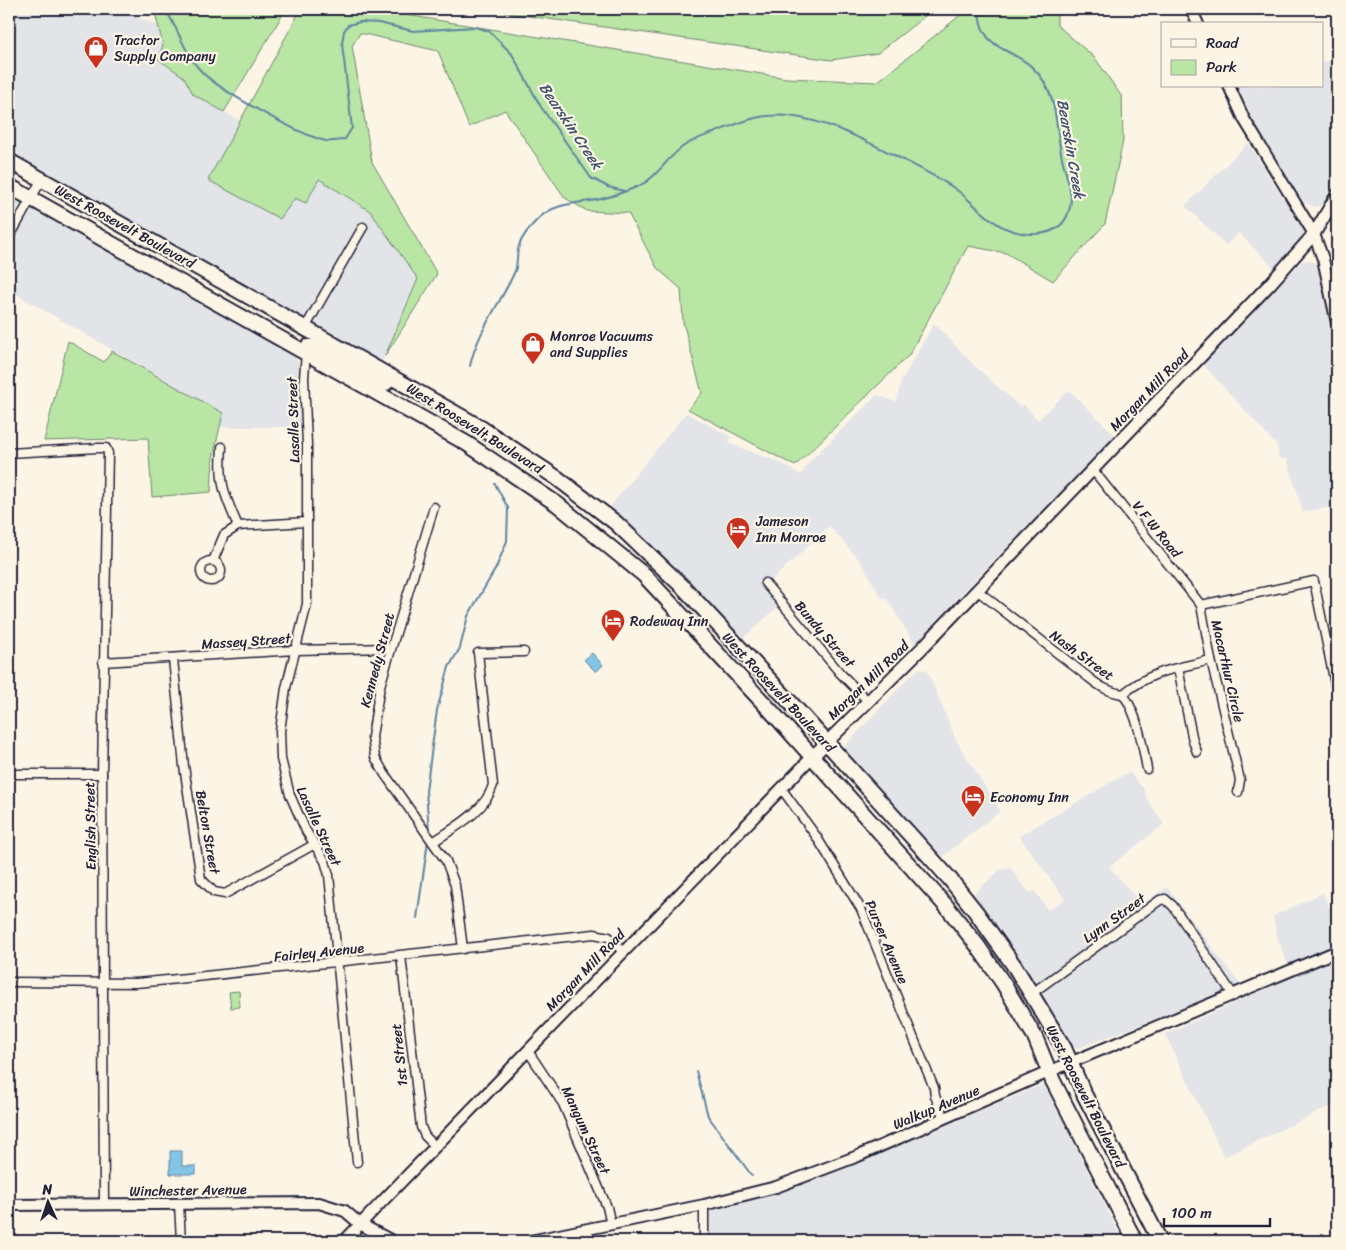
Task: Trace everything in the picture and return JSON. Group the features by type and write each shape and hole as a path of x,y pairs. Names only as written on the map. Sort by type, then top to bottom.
{"highway":[{"name":"West Roosevelt Boulevard","path":"9,161 436,402 557,478 616,523 683,587 949,878 1002,949 1064,1048 1084,1094 1160,1241"},
{"name":"West Roosevelt Boulevard","path":"9,186 466,443 557,504 589,528 644,576 729,665 947,907 977,945 1003,983 1031,1031 1135,1241"},
{"path":"306,352 308,348 316,347 376,379 436,402"},
{"path":"358,382 404,398 476,438 489,434"}],"main road":[{"name":"Morgan Mill Road","path":"812,757 978,591 1269,285 1314,234 1337,195"}],"street":[{"path":"1191,9 1197,22"},
{"path":"1230,88 1244,119 1314,234 1323,258 1337,323"},
{"path":"9,238 30,198 42,180"},
{"path":"305,328 363,227"},
{"name":"Lasalle Street","path":"306,352 304,378 307,444 307,604 281,714 281,759 290,795 306,831 325,861 330,876 357,1162"},
{"path":"222,447 220,478 223,492 238,526"},
{"name":"English Street","path":"9,453 106,448 108,454 102,774 104,1204"},
{"name":"V F W Road","path":"1093,470 1201,605"},
{"name":"Kennedy Street","path":"434,507 391,648 373,723 375,758 446,861 453,878 463,949"},
{"path":"213,561 224,535 238,526 307,522"},
{"name":"Macarthur Circle","path":"1238,792 1240,780 1211,660 1201,605 1314,581 1334,663 1337,694"},
{"name":"Bundy Street","path":"765,583 840,672 867,700"},
{"name":"Nash Street","path":"978,591 1103,688 1123,694 1141,680 1211,660"},
{"name":"Massey Street","path":"103,662 296,650 391,648"},
{"path":"433,842 478,809 490,795 492,785 491,764 478,653 524,652"},
{"name":"Belton Street","path":"173,659 195,847 201,879 208,889 225,894 316,844"},
{"path":"1178,668 1193,740 1198,752"},
{"path":"1123,694 1128,702 1141,737 1147,769"},
{"name":"Morgan Mill Road","path":"344,1241 812,757"},
{"path":"9,774 102,774"},
{"name":"Purser Avenue","path":"781,788 816,836 861,909 934,1088 935,1096 944,1118"},
{"name":"Lynn Street","path":"1031,994 1160,900 1165,899 1173,906 1234,996"},
{"name":"Fairley Avenue","path":"9,982 136,983 602,934 614,941 623,952"},
{"name":"Walkup Avenue","path":"530,1241 704,1205 776,1187 858,1156 1070,1063 1234,996 1337,951"},
{"name":"1st Street","path":"401,956 421,1127 425,1136 435,1146"},
{"name":"Mangum Street","path":"528,1051 563,1104 607,1207 611,1225"},
{"name":"Winchester Avenue","path":"9,1205 319,1203 345,1210 360,1224"},
{"path":"179,1204 181,1241"},
{"path":"704,1205 704,1241"},
{"path":"360,1224 392,1241"}],"shaded area":[{"path":"10,9 120,9 158,26 163,45 158,59 184,77 193,94 240,121 208,180 295,197 306,203 319,179 370,211 418,279 382,363 9,153"},
{"path":"1337,56 1337,185 1328,203 1316,207 1303,202 1261,137 1238,88 1324,88 1324,61 1327,62"},
{"path":"1248,143 1304,231 1303,239 1276,270 1239,233 1226,245 1185,206"},
{"path":"9,194 292,353 299,363 301,427 219,427 222,413 9,290"},
{"path":"1310,260 1320,266 1337,347 1337,506 1303,512 1287,459 1279,459 1277,446 1202,363 1274,288 1303,261"},
{"path":"934,323 977,368 1020,407 1023,404 1038,420 1069,390 1118,438 987,567 915,644 887,599 881,597 861,562 829,526 770,582 784,601 741,640 671,564 645,543 609,508 686,413 732,437 728,443 779,462 801,475 809,462 877,395 896,402 901,382"},
{"path":"919,669 927,670 956,740 1000,811 939,859 844,753 844,747 909,677"},
{"path":"1129,772 1144,789 1147,799 1164,824 1109,867 1142,904 1167,887 1241,986 1079,1048 1066,1045 970,897 1000,870 1010,868 1029,893 1035,891 1048,910 1065,899 1019,836"},
{"path":"1323,893 1329,908 1337,900 1337,948 1288,966 1277,936 1273,916"},
{"path":"1337,957 1337,1103 1224,1157 1165,1034"},
{"path":"1044,1084 1123,1241 698,1241 698,1214 776,1193 919,1137"}],"green space":[{"path":"154,9 286,9 224,112 193,94 184,77 158,59 163,45"},
{"path":"301,9 370,9 786,78 877,82 968,9 1057,9 1057,25 1095,58 1122,97 1123,141 1105,224 1053,281 1006,253 968,246 909,355 795,466 688,409 702,393 683,322 681,289 657,268 628,213 587,211 565,198 505,110 469,127 438,51 360,33 352,46 372,162 437,274 385,356 418,279 370,211 319,179 306,203 295,198 280,219 208,180"},
{"path":"480,9 934,9 878,53 831,60"},
{"path":"68,341 104,362 112,351 223,413 213,458 211,492 152,497 148,438 44,441"},
{"path":"239,991 240,1007 231,1008 229,992"}],"water":[{"path":"592,653 603,665 596,672 584,660"},
{"path":"170,1151 182,1151 182,1166 196,1166 196,1174 170,1174"}],"waterway":[{"name":"Bearskin Creek","path":"165,9 191,58 211,80 242,101 280,122 326,141 345,139 352,128 342,43 344,31 348,25 360,22 379,23 413,31 475,27 489,31 512,54 541,107 591,178 608,187 624,191"},
{"name":"Bearskin Creek","path":"470,366 478,341 515,271 520,242 539,218 561,206 601,199 639,186 652,178 672,156 688,144 751,119 778,115 803,118 829,126 892,154 946,183 992,220 1005,228 1031,234 1049,232 1056,228 1067,216 1070,209 1071,195 1060,150 1055,113 1048,89 1042,78 1033,68 991,41 981,23 979,9"},
{"path":"429,831 426,791 437,710 449,667 460,648 468,616 496,568 507,541 508,508 495,484"},
{"path":"417,918 428,841"},
{"path":"696,1071 708,1116 752,1176"}],"place":[{"name":"Tractor Supply Company","path":"96,69"},
{"name":"Monroe Vacuums and Supplies","path":"533,365"},
{"name":"Jameson Inn Monroe","path":"738,550"},
{"name":"Rodeway Inn","path":"613,642"},
{"name":"Economy Inn","path":"973,818"}]}
